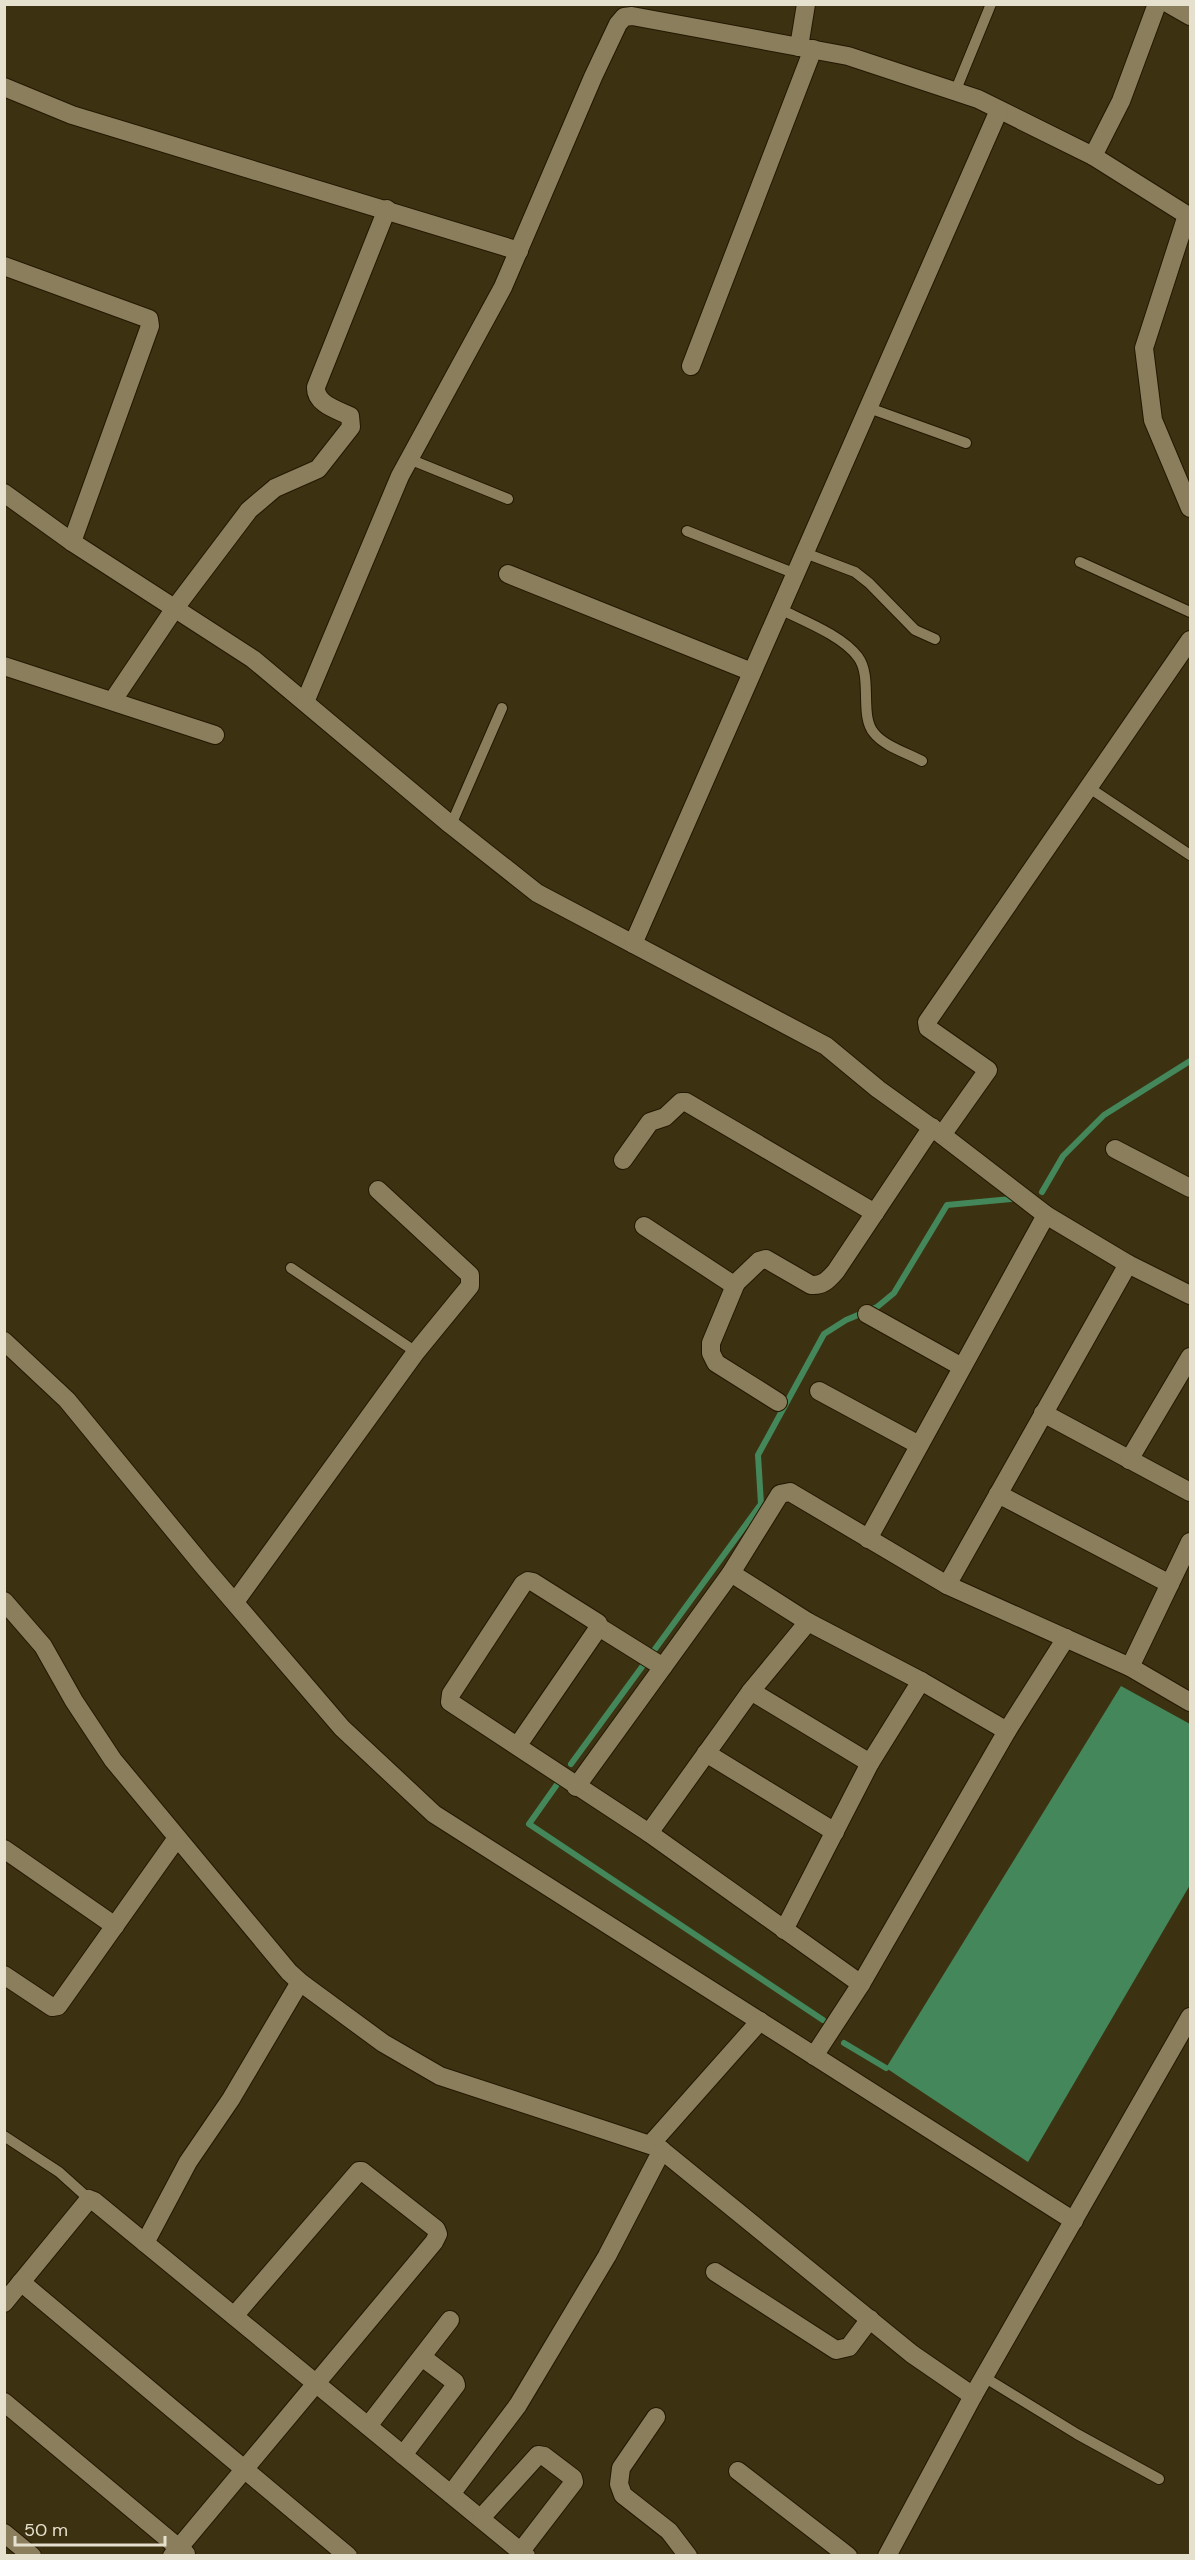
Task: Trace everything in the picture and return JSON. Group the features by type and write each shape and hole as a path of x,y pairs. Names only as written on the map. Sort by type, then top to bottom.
{"street":[{"path":"691,366 806,48 806,4"},
{"path":"1093,156 1121,101 1157,4"},
{"path":"1169,4 1191,16"},
{"path":"305,702 400,476 503,287 623,11 632,16 848,56 955,92 999,110 1093,156 1189,216 1144,348 1153,420 1191,508"},
{"path":"4,87 72,115 519,251"},
{"path":"633,944 999,110"},
{"path":"113,700 175,608 249,510 274,488 318,469 351,427 350,416 321,401 315,392 387,209"},
{"path":"4,266 149,319 150,326 72,542"},
{"path":"4,493 72,542 253,659 451,825 537,893 826,1046 878,1089 937,1131 1046,1215 1128,1264 1191,1295"},
{"path":"508,574 752,672"},
{"path":"778,1402 716,1363 711,1353 711,1342 736,1283 759,1261 766,1259 811,1285 819,1286 826,1282 937,1131 988,1070 928,1028 927,1022 1191,640"},
{"path":"4,666 214,735"},
{"path":"623,1160 650,1122 665,1117 681,1102 686,1102 875,1213"},
{"path":"1115,1149 1191,1188"},
{"path":"235,1602 416,1352 470,1286 470,1275 378,1190"},
{"path":"868,1539 1046,1215"},
{"path":"644,1226 729,1282 736,1283"},
{"path":"947,1585 1128,1264"},
{"path":"867,1314 963,1366"},
{"path":"4,1341 67,1400 342,1728 434,1814 1074,2221"},
{"path":"1129,1460 1191,1357"},
{"path":"819,1391 920,1445"},
{"path":"1043,1413 1191,1492"},
{"path":"576,1787 652,1661 730,1573 780,1494 785,1492 790,1492 947,1585 1130,1667 1191,1702"},
{"path":"998,1494 1170,1584"},
{"path":"1130,1667 1191,1542"},
{"path":"730,1573 808,1622 921,1681 1007,1731"},
{"path":"652,1661 599,1627 598,1623 528,1581 450,1698 450,1702 649,1833 861,1984"},
{"path":"6,1605 43,1646 74,1701 113,1760 289,1972 300,1982 383,2043 440,2076 658,2147 912,2354 974,2396"},
{"path":"649,1833 751,1691 808,1622"},
{"path":"518,1745 599,1627"},
{"path":"814,2056 861,1984 1007,1731 1066,1638"},
{"path":"784,1930 870,1763 921,1681"},
{"path":"751,1691 870,1763"},
{"path":"706,1753 835,1832"},
{"path":"4,1975 55,2008 177,1838"},
{"path":"4,1849 115,1926"},
{"path":"145,2243 188,2162 231,2099 300,1982"},
{"path":"887,2556 984,2378 1191,2016"},
{"path":"450,2494 518,2405 607,2256 658,2147 760,2021"},
{"path":"4,2402 179,2553 316,2383 434,2242 438,2234 436,2229 362,2171 359,2171 234,2316"},
{"path":"4,2303 89,2199 523,2553 574,2482 573,2478 544,2456 538,2455 481,2518"},
{"path":"715,2272 836,2350 849,2347 870,2319"},
{"path":"21,2282 348,2556"},
{"path":"368,2426 450,2320"},
{"path":"403,2455 455,2389 455,2382 422,2357"},
{"path":"656,2417 621,2469 619,2484 623,2495 669,2531 688,2556"},
{"path":"738,2471 848,2556"},
{"path":"4,2533 32,2556"}],"lane":[{"path":"955,92 991,4"},
{"path":"869,408 966,443"},
{"path":"410,459 508,500"},
{"path":"687,531 796,574"},
{"path":"805,554 855,572 869,583 915,630 935,639"},
{"path":"1080,562 1191,612"},
{"path":"780,609 851,647 861,660 867,690 869,726 874,734 922,761"},
{"path":"451,825 502,708"},
{"path":"1088,787 1191,855"},
{"path":"291,1268 416,1352"},
{"path":"4,2136 59,2172 89,2199"},
{"path":"984,2378 1158,2479"}],"shaded area":[{"path":"1121,1686 1190,1724 1190,1885 1028,2162 886,2068"}],"waterway":[{"path":"1042,1192 1063,1156 1104,1115 1190,1061"},
{"path":"571,1764 761,1504 758,1455 824,1334 846,1320 877,1307 894,1293 947,1205 1011,1199"},
{"path":"558,1783 529,1824 823,2020"},
{"path":"844,2043 886,2068"}]}
